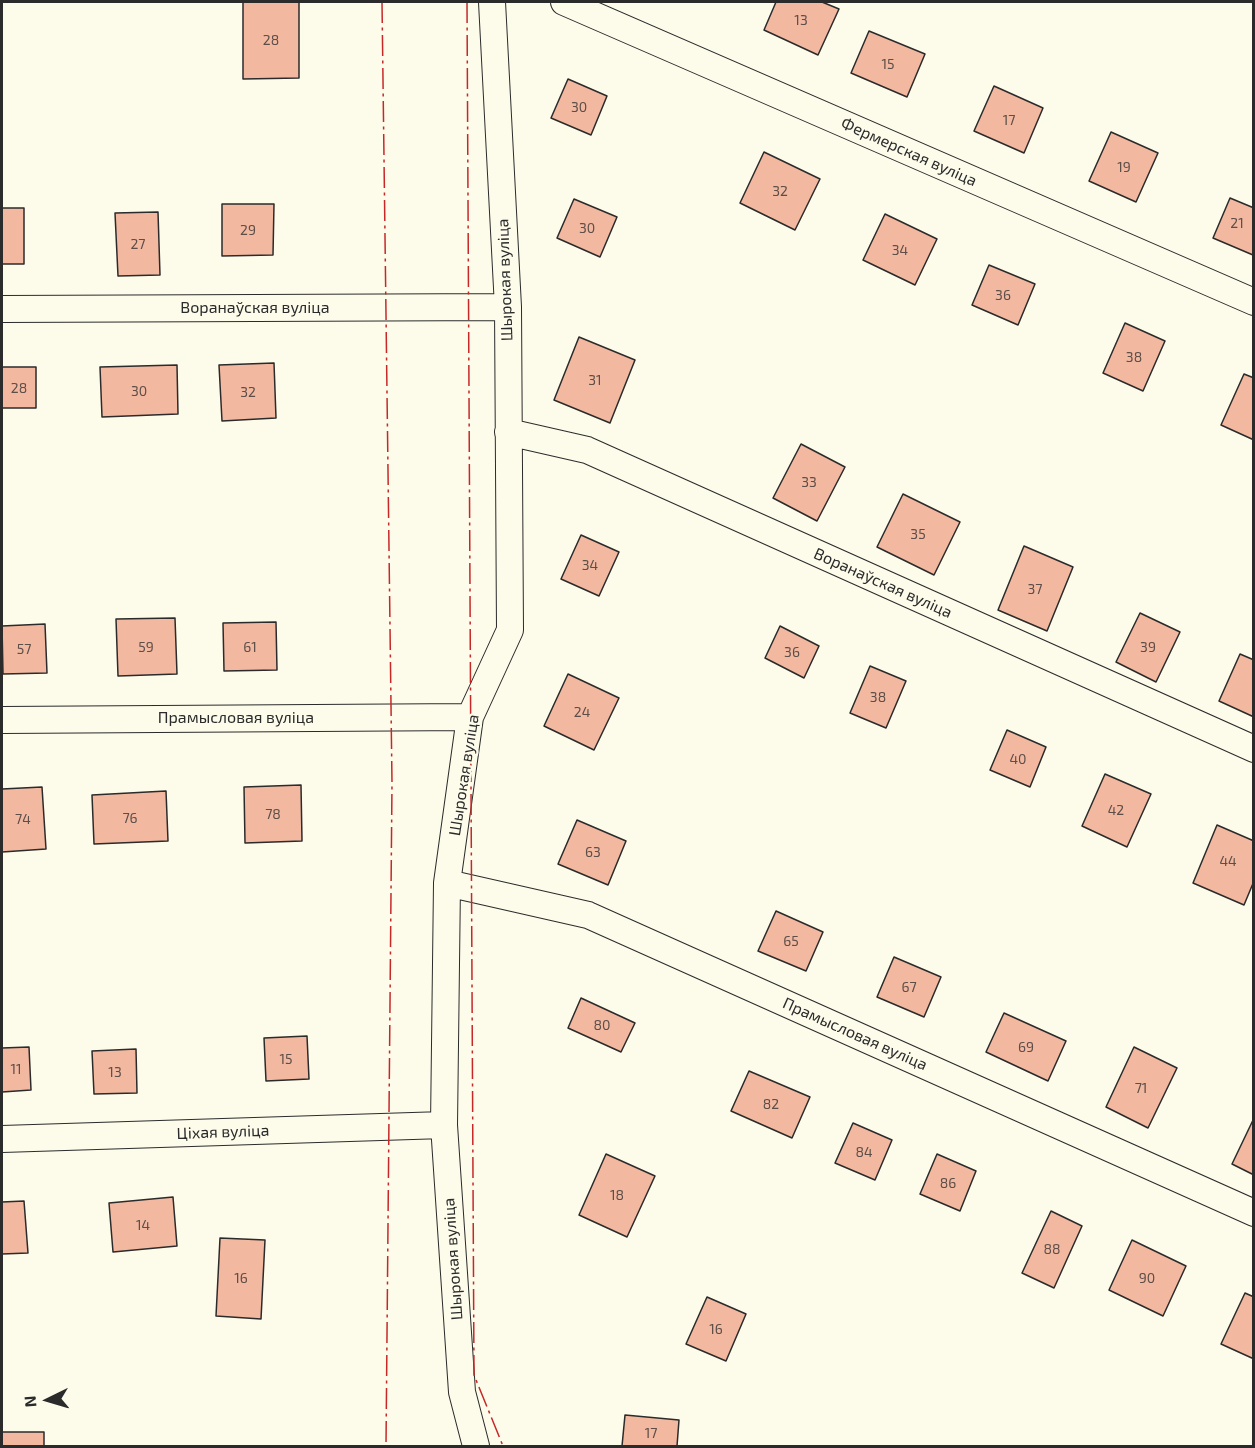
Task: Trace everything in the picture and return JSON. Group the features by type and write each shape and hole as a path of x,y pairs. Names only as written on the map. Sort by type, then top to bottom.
{"street":[{"name":"Шырокая вуліца","path":"476,1446 462,1392 444,1125 447,883 470,717 510,630 508,307 492,2"},
{"name":"Фермерская вуліца","path":"564,2 1254,302"},
{"name":"Воранаўская вуліца","path":"2,309 508,307"},
{"name":"Воранаўская вуліца","path":"508,432 587,450 1254,749"},
{"name":"Прамысловая вуліца","path":"2,720 470,717"},
{"name":"Прамысловая вуліца","path":"447,883 588,915 1254,1213"},
{"name":"Ціхая вуліца","path":"2,1139 444,1125"}],"building":[{"path":"243,2 299,2 299,78 243,79"},
{"path":"776,2 822,2 839,9 818,55 764,30"},
{"path":"869,31 925,54 907,97 851,73"},
{"path":"568,79 607,96 591,135 551,118"},
{"path":"994,86 1043,108 1024,153 974,131"},
{"path":"1111,132 1158,153 1136,202 1089,181"},
{"path":"764,152 820,179 795,230 740,203"},
{"path":"1230,198 1254,208 1253,255 1213,238"},
{"path":"574,199 617,217 600,257 557,238"},
{"path":"222,204 274,204 273,255 222,256"},
{"path":"2,208 24,208 24,264 2,264"},
{"path":"158,212 160,275 118,276 115,213"},
{"path":"885,214 937,239 915,285 863,260"},
{"path":"989,265 1035,284 1018,325 972,305"},
{"path":"1125,323 1165,341 1143,391 1103,373"},
{"path":"579,337 635,360 610,423 554,400"},
{"path":"274,363 276,418 222,421 219,365"},
{"path":"177,365 178,414 102,417 100,367"},
{"path":"2,367 36,367 36,408 2,408"},
{"path":"1244,374 1254,378 1254,440 1221,425"},
{"path":"801,444 845,467 817,521 773,498"},
{"path":"903,494 960,522 934,575 877,547"},
{"path":"581,535 619,552 599,596 561,579"},
{"path":"1024,546 1073,567 1047,631 998,610"},
{"path":"1140,613 1180,632 1156,682 1116,662"},
{"path":"175,618 177,674 118,676 116,619"},
{"path":"276,622 277,670 224,671 223,623"},
{"path":"45,624 47,673 3,674 2,626"},
{"path":"780,626 819,646 804,678 765,658"},
{"path":"1240,654 1254,660 1254,717 1219,701"},
{"path":"870,666 906,681 886,728 850,713"},
{"path":"568,674 619,698 594,750 544,726"},
{"path":"1007,730 1046,747 1030,787 990,770"},
{"path":"1105,774 1151,794 1127,847 1082,826"},
{"path":"301,785 302,841 245,843 244,787"},
{"path":"42,787 46,849 2,852 2,789"},
{"path":"166,791 168,841 94,844 92,795"},
{"path":"577,820 626,841 608,885 558,864"},
{"path":"1217,825 1254,841 1254,881 1244,905 1193,883"},
{"path":"776,911 823,932 806,971 758,951"},
{"path":"894,957 941,977 924,1017 877,997"},
{"path":"581,998 635,1023 621,1052 568,1028"},
{"path":"1004,1013 1066,1041 1048,1081 986,1052"},
{"path":"307,1036 309,1079 266,1081 264,1038"},
{"path":"29,1047 31,1090 2,1092 2,1048"},
{"path":"1134,1047 1177,1068 1148,1128 1106,1107"},
{"path":"136,1049 137,1093 94,1094 92,1051"},
{"path":"749,1071 810,1097 792,1138 731,1111"},
{"path":"1254,1118 1254,1175 1232,1164"},
{"path":"853,1123 892,1140 875,1180 835,1163"},
{"path":"606,1154 655,1176 627,1237 579,1215"},
{"path":"937,1154 976,1171 960,1211 920,1194"},
{"path":"173,1197 177,1246 113,1252 109,1203"},
{"path":"24,1201 28,1253 2,1254 2,1202"},
{"path":"1051,1211 1082,1226 1054,1288 1022,1273"},
{"path":"220,1238 265,1240 261,1319 216,1316"},
{"path":"1132,1240 1186,1266 1163,1316 1109,1290"},
{"path":"1245,1293 1254,1297 1254,1359 1221,1344"},
{"path":"707,1297 746,1314 726,1361 686,1344"},
{"path":"625,1415 679,1420 677,1446 622,1446"},
{"path":"2,1432 44,1432 44,1446 2,1446"}],"power":[{"path":"382,2 392,783 386,1446"},
{"path":"467,2 474,1375 503,1446"}]}
